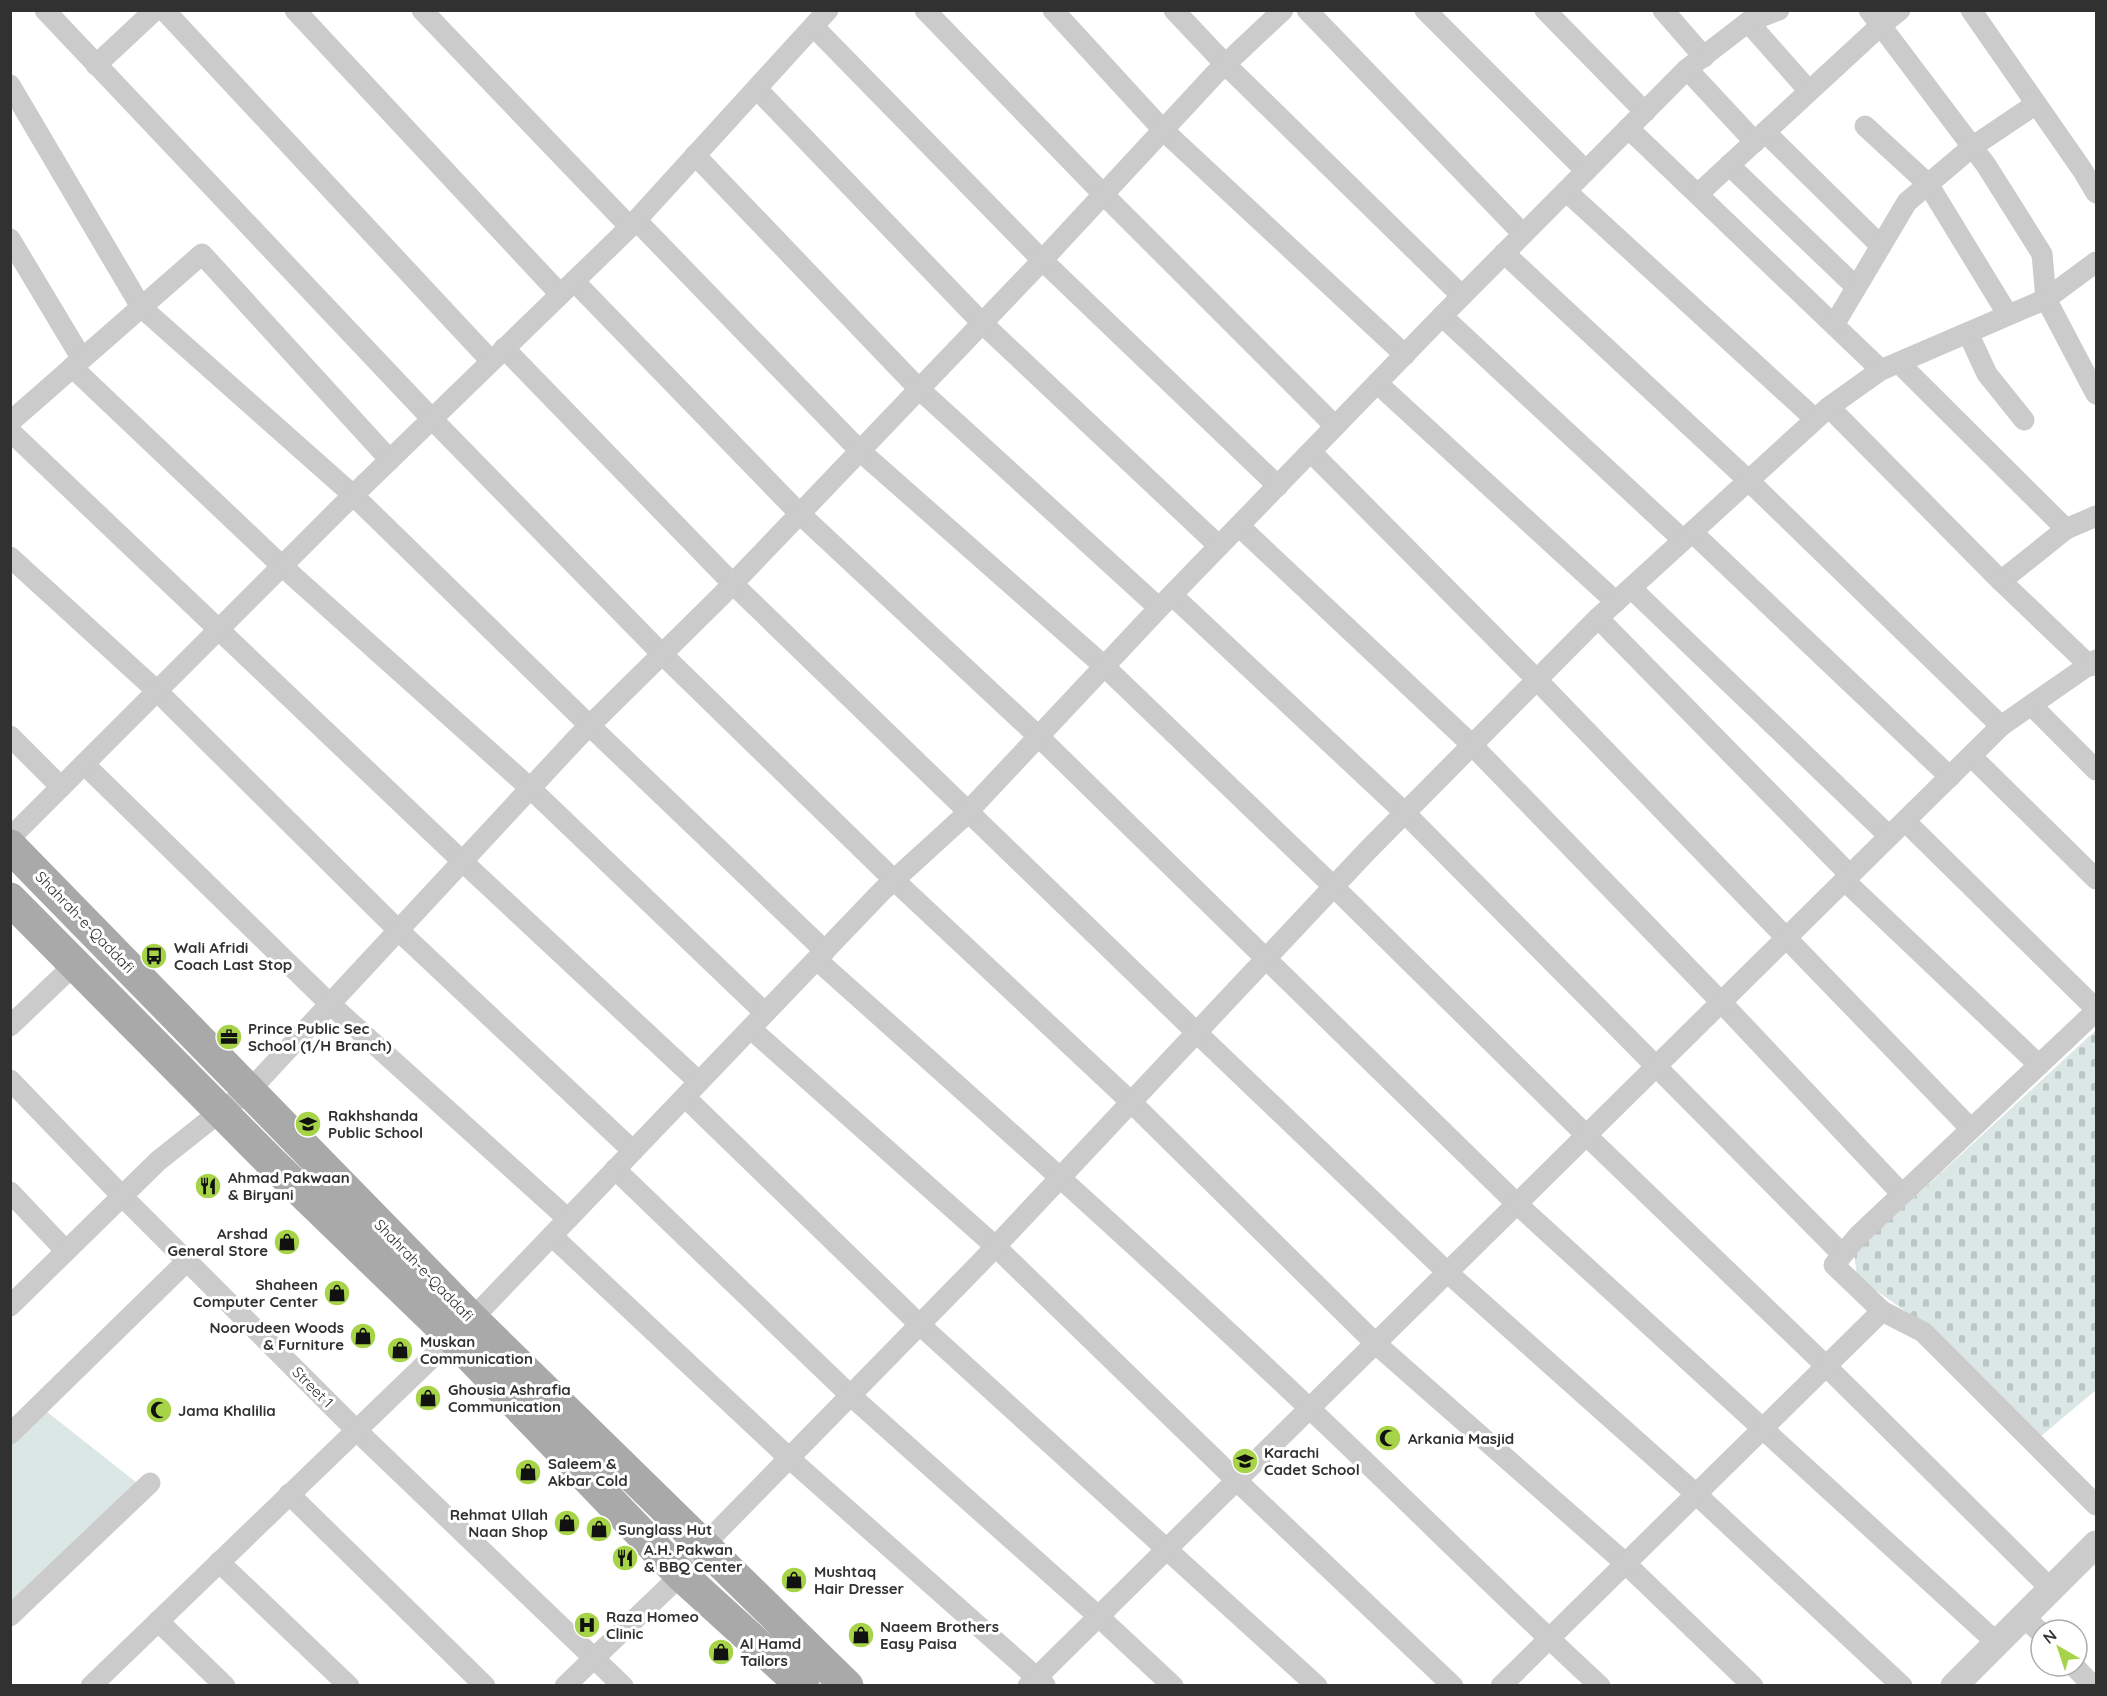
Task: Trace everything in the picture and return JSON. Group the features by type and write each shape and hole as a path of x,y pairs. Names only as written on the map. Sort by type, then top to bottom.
{"main road":[{"name":"Shahrah-e-Qaddafi","path":"10,846 249,1090 681,1575 803,1686"},
{"name":"Shahrah-e-Qaddafi","path":"10,899 221,1111 703,1546 847,1686"}],"street":[{"path":"45,10 432,419 662,654 894,880 1131,1102 1375,1343 1625,1563 1752,1686"},
{"path":"96,65 155,10"},
{"path":"164,10 498,355 1196,1032 1447,1272 1696,1494 1902,1686"},
{"path":"295,10 567,287 800,514 1038,736 1517,1204 1996,1642"},
{"path":"422,10 860,451 1104,666 1826,1366 2051,1589"},
{"path":"10,838 353,495 633,223 828,10"},
{"path":"925,10 1103,194 1335,426"},
{"path":"1053,10 1162,130 1405,354"},
{"path":"1174,10 1462,296"},
{"path":"10,1306 158,1161 249,1090 589,725 733,584 1042,260 1162,130 1283,10"},
{"path":"1307,10 1523,234"},
{"path":"1425,10 1586,171"},
{"path":"1545,10 1644,112"},
{"path":"1663,10 1704,57"},
{"path":"1698,194 1809,91 1875,18 1900,10"},
{"path":"1971,10 2097,193"},
{"path":"94,1685 462,1328 894,880 968,811 1165,602 1405,354 1687,69 1764,15 1809,91"},
{"path":"1875,18 1986,165 2042,254 2046,299 2097,394"},
{"path":"814,27 1042,260 1278,486"},
{"path":"1687,69 1881,246"},
{"path":"10,85 141,307 353,495 821,955 1309,1408 1600,1686"},
{"path":"757,89 982,323 1219,546"},
{"path":"1834,325 1907,202 1972,147 2036,104"},
{"path":"1865,126 1928,184 2008,315"},
{"path":"1628,128 1834,325 1890,366 2066,530"},
{"path":"695,155 919,389 1405,813 1842,1254"},
{"path":"1729,165 1856,287"},
{"path":"552,1236 789,1458 1037,1682 1098,1616 2001,726 2093,663 2001,581 1822,413 1566,191"},
{"path":"10,239 77,363 282,566 530,788 758,1021 1453,1686"},
{"path":"1504,253 1749,481 2001,726"},
{"path":"390,460 202,254 11,422 220,629 462,861 692,1089 919,1324 1317,1686"},
{"path":"566,1686 593,1657 681,1575 703,1546 995,1246 1333,886 1598,618 1822,413 1890,366 2046,299 2097,262"},
{"path":"1442,316 1688,536 1950,777"},
{"path":"1968,333 1987,374 2024,420"},
{"path":"1377,383 1623,595 1889,836"},
{"path":"1311,452 1537,680 1971,1129"},
{"path":"2001,581 2066,530 2097,516"},
{"path":"1239,525 1472,745 1721,1002 1902,1194"},
{"path":"10,557 157,691 398,930 633,1151"},
{"path":"1598,618 1847,878 2039,1065"},
{"path":"2032,706 2097,770"},
{"path":"10,735 61,787"},
{"path":"1971,756 2097,879"},
{"path":"84,764 330,1004 568,1219"},
{"path":"1905,821 2097,1010 1858,1236 1833,1265 1882,1311 1923,1332 2097,1505"},
{"path":"10,1026 75,964"},
{"name":"Street 1","path":"10,1080 122,1196 356,1430 623,1686"},
{"path":"615,1169 850,1395 1098,1616 1173,1686"},
{"path":"10,1192 66,1251"},
{"path":"10,1434 187,1261"},
{"path":"1501,1686 1882,1311"},
{"path":"10,1617 150,1483"},
{"path":"289,1494 485,1686"},
{"path":"2035,1618 2051,1589 2095,1549"},
{"path":"219,1562 349,1686"},
{"path":"158,1621 225,1686"},
{"path":"1954,1686 1996,1642 2029,1626"}],"green space":[{"path":"2096,1030 2096,1390 2040,1437 1939,1335 1857,1277 1854,1253"},
{"path":"42,1408 146,1490 11,1617 11,1440"}],"place":[{"name":"Wali Afridi Coach Last Stop","path":"154,956"},
{"name":"Prince Public Sec School (1/H Branch)","path":"229,1037"},
{"name":"Rakhshanda Public School","path":"308,1124"},
{"name":"Ahmad Pakwaan & Biryani","path":"208,1186"},
{"name":"Arshad General Store","path":"287,1242"},
{"name":"Shaheen Computer Center","path":"337,1293"},
{"name":"Noorudeen Woods & Furniture","path":"363,1336"},
{"name":"Muskan Communication","path":"400,1350"},
{"name":"Ghousia Ashrafia Communication","path":"428,1398"},
{"name":"Jama Khalilia","path":"159,1410"},
{"name":"Arkania Masjid","path":"1388,1438"},
{"name":"Karachi Cadet School","path":"1245,1461"},
{"name":"Saleem & Akbar Cold","path":"528,1472"},
{"name":"Rehmat Ullah Naan Shop","path":"567,1523"},
{"name":"Sunglass Hut","path":"599,1529"},
{"name":"A.H. Pakwan & BBQ Center","path":"625,1558"},
{"name":"Mushtaq Hair Dresser","path":"794,1580"},
{"name":"Raza Homeo Clinic","path":"587,1625"},
{"name":"Naeem Brothers Easy Paisa","path":"861,1635"},
{"name":"Al Hamd Tailors","path":"721,1652"}]}
